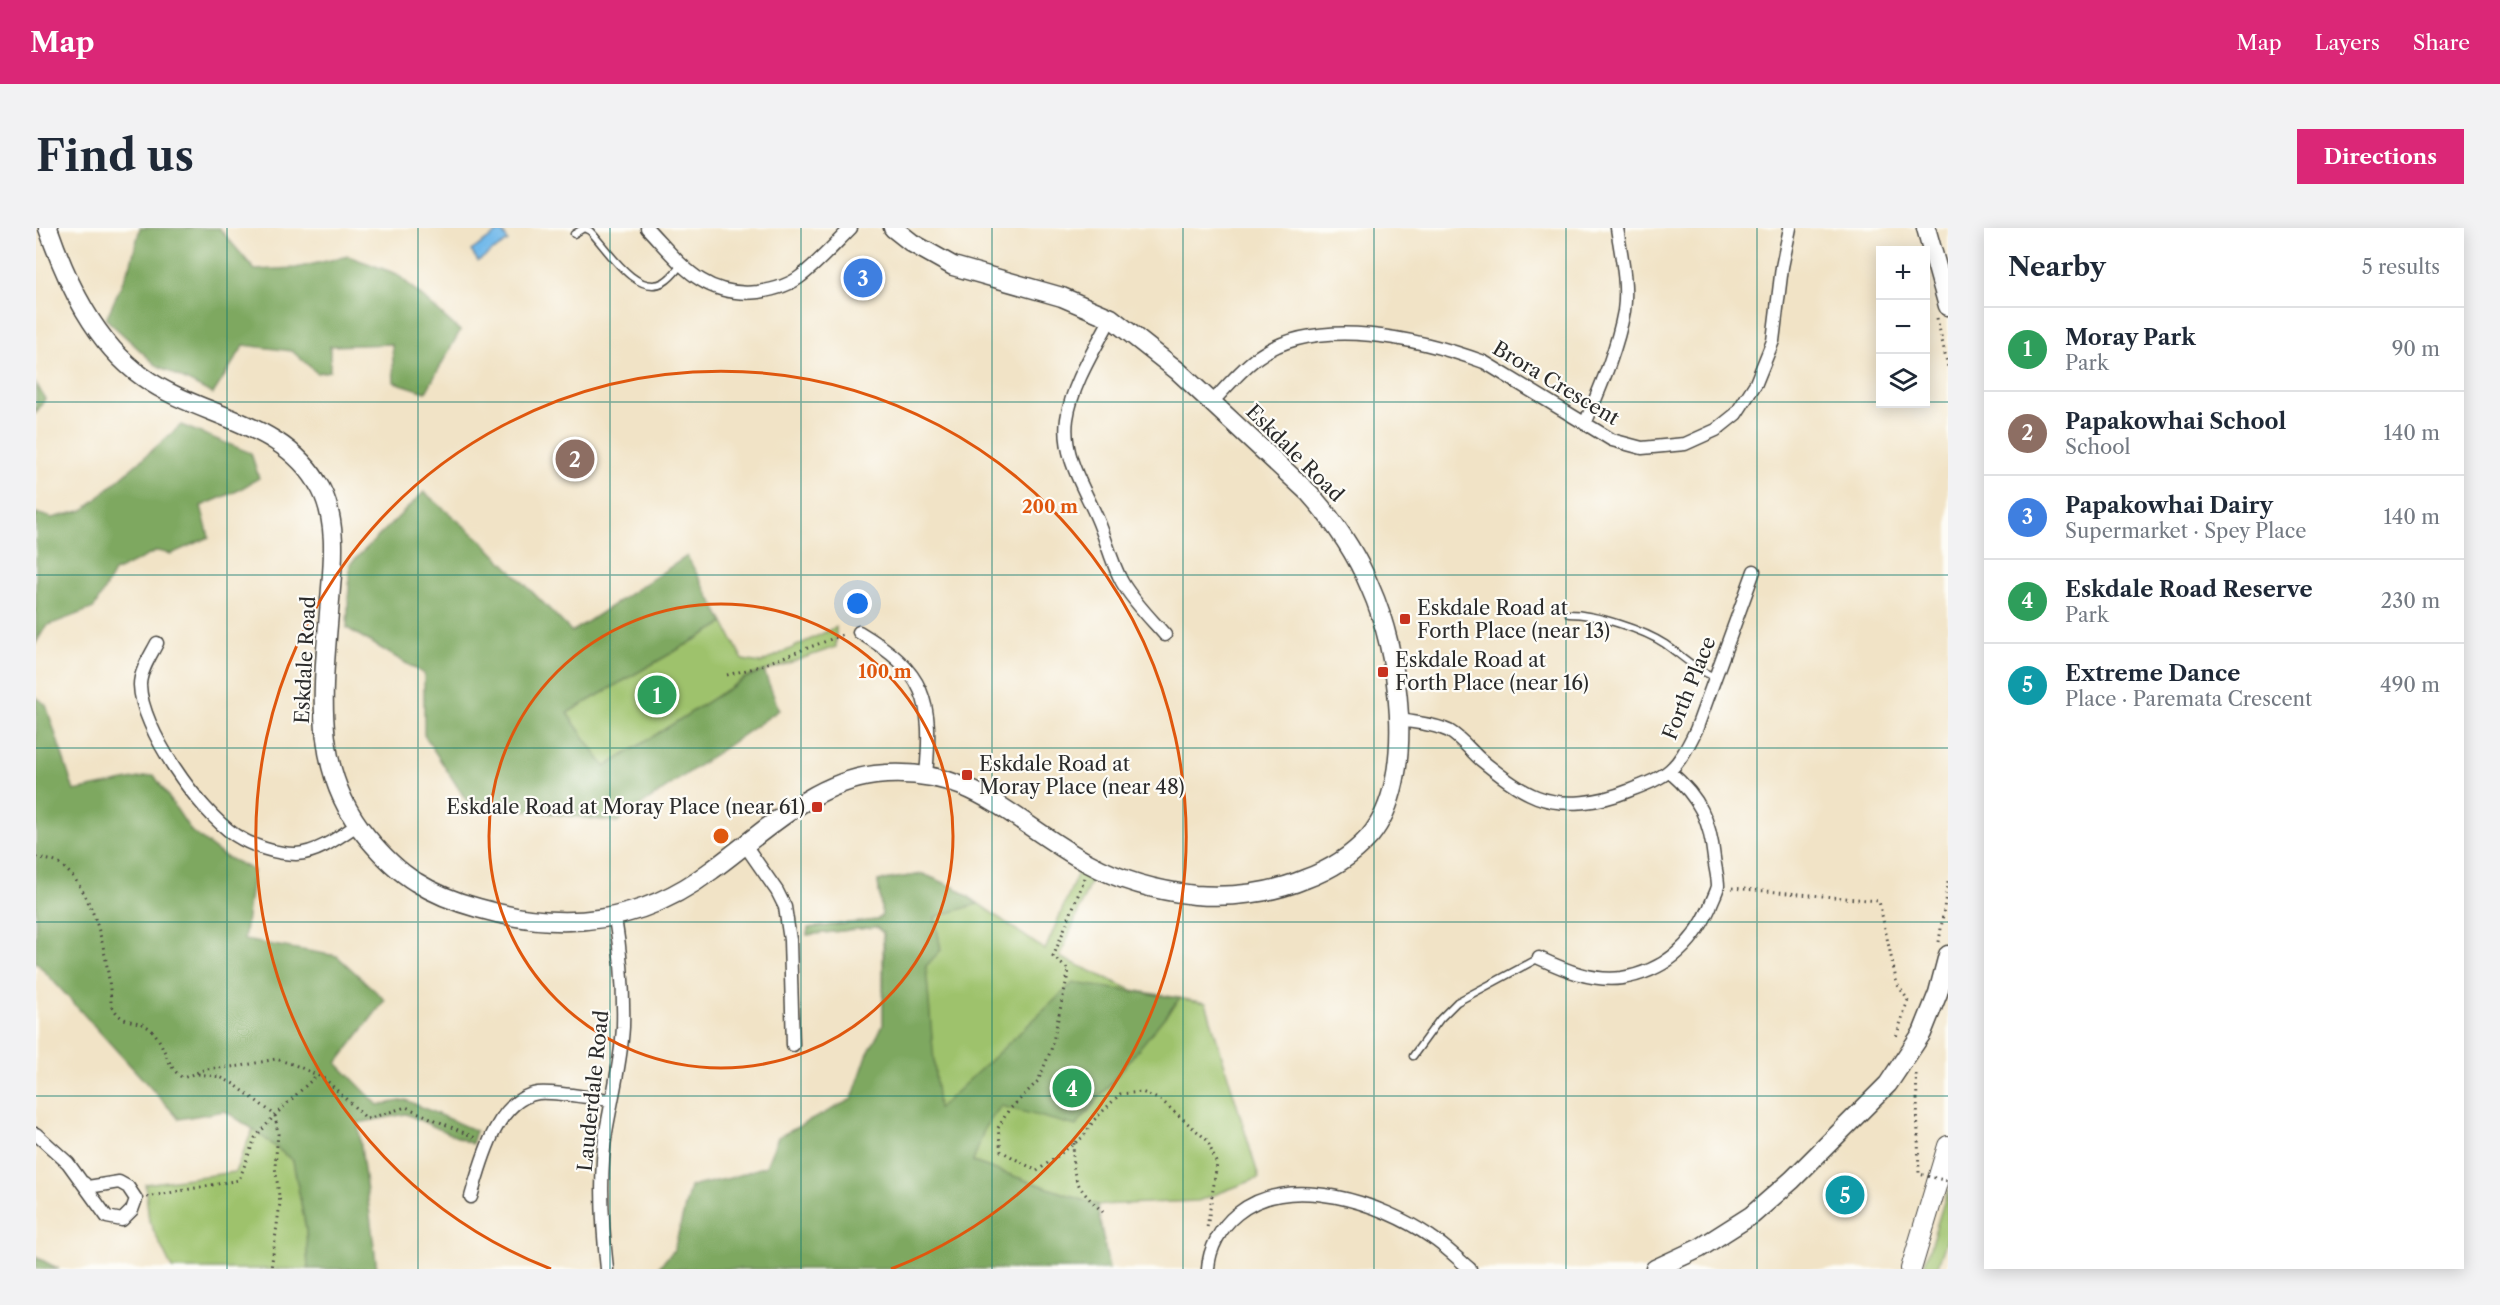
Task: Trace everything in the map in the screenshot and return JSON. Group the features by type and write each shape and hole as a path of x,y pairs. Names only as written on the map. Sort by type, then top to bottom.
{"main road":[{"path":"1911,1269 1948,1146"}],"street":[{"name":"Eskdale Road","path":"48,228 59,259 94,325 124,362 148,381 261,432 280,444 305,466 321,488 330,516 333,544 323,695 326,751 333,776 357,825 384,857 416,882 454,901 515,918 550,922 615,918 659,903 686,888 805,802 834,786 870,776 926,775 969,787 993,799 1091,865 1141,885 1200,895 1243,894 1285,888 1329,870 1371,834 1384,813 1398,760 1401,720 1391,658 1381,617 1369,583 1327,514 1309,493 1212,402 1154,351 1111,318 1062,297 953,266 912,243 893,228"},
{"path":"647,228 681,265 710,287 738,294 769,291 799,278 851,228"},
{"path":"1585,424 1609,366 1624,310 1625,285 1617,228"},
{"name":"Brora Crescent","path":"1212,402 1256,358 1268,350 1298,338 1327,333 1398,339 1469,355 1484,362 1612,440 1642,448 1685,444 1716,430 1736,414 1756,383 1773,341 1782,267 1790,228"},
{"path":"1926,228 1942,311"},
{"path":"1111,318 1078,384 1067,417 1066,438 1084,494 1096,516 1122,581 1136,602 1165,635"},
{"name":"Forth Place","path":"1401,720 1436,726 1452,733 1501,774 1544,800 1594,801 1622,794 1670,772 1684,755 1696,730 1754,571"},
{"path":"859,632 893,655 909,670 920,688 929,718 926,775"},
{"path":"157,643 140,682 142,706 164,752 212,817 236,836 267,850 297,854 336,839 357,825"},
{"path":"1539,958 1573,973 1621,978 1653,970 1679,954 1693,938 1704,920 1718,887 1712,832 1692,792 1670,772"},
{"path":"745,845 777,891 785,908 790,940 793,1045"},
{"name":"Lauderdale Road","path":"607,1269 602,1225 603,1174 606,1134 623,1029 622,975 615,918"},
{"path":"1655,1269 1700,1248 1752,1215 1792,1180 1872,1101 1895,1074 1922,1034 1938,993 1948,955"},
{"path":"471,1197 487,1142 500,1120 520,1101 538,1093 612,1100"},
{"path":"36,1134 68,1163 107,1216 122,1220 132,1210 136,1199 128,1187 119,1182 88,1187 84,1183"},
{"path":"1208,1269 1210,1254 1216,1240 1225,1227 1249,1205 1276,1195 1309,1193 1362,1204 1389,1214 1432,1238 1470,1269"}],"lane":[{"path":"574,234 584,228 590,231 625,272 647,284 654,285 664,282 681,265"},
{"path":"1569,614 1582,614 1646,635 1664,644 1704,673 1716,677"},
{"path":"1413,1056 1440,1019 1457,1002 1539,958"}],"path":[{"path":"1942,311 1948,367"},
{"path":"727,675 754,668 837,636 859,632"},
{"path":"36,858 62,866 90,902 100,931 111,1003 115,1012 127,1021 148,1027 162,1045 177,1075 183,1078 206,1069 242,1066 276,1059 295,1065 326,1080 367,1119 406,1107 487,1142"},
{"path":"1091,865 1053,957 1069,970 1051,1050 1038,1081 1008,1111 998,1128 1001,1151 1037,1171 1083,1137 1094,1120 1120,1094 1142,1092 1162,1101 1207,1140 1217,1164 1204,1247 1210,1254"},
{"path":"1718,887 1878,901 1898,984 1908,999 1896,1037 1904,1042"},
{"path":"1916,1066 1919,1174 1948,1181"},
{"path":"196,1073 220,1077 234,1084 275,1114 278,1134 275,1166 280,1203 272,1269"},
{"path":"136,1199 239,1180 255,1138 275,1114 317,1075"},
{"path":"1074,1143 1072,1157 1076,1181 1082,1193 1103,1212"}],"green space":[{"path":"140,228 219,228 255,270 296,268 348,256 397,274 460,331 426,392 394,382 392,344 330,346 330,371 317,373 292,351 244,345 213,394 156,365 106,319 131,263"},
{"path":"36,383 45,399 36,413"},
{"path":"181,425 251,453 259,478 237,491 201,506 209,537 171,554 157,551 114,572 94,608 46,626 36,643 36,513 52,518 84,510"},
{"path":"424,492 483,542 572,632 687,556 724,623 567,713 605,767 745,678 764,671 779,710 617,822 468,803 424,735 424,674 347,628 350,564"},
{"path":"724,623 743,660 761,663 836,627 836,647 745,678 605,768 567,713"},
{"path":"36,697 46,705 74,791 154,775 191,831 224,856 253,870 244,940 337,956 385,1000 337,1063 378,1105 406,1100 476,1131 472,1144 406,1114 358,1123 377,1269 308,1269 306,1229 293,1161 253,1129 225,1111 179,1119 36,962"},
{"path":"1079,870 1092,878 1060,957 1132,990 1206,1003 1259,1178 1198,1201 1097,1205 941,1151 883,1025 883,933 876,927 807,935 808,928 877,920 882,915 878,881 923,874 956,888 1045,950"},
{"path":"923,874 956,888 978,904 935,917 941,950 926,966 938,1109 1073,983 1180,998 1076,1126 1001,1106 985,1127 973,1162 1097,1205 1109,1269 657,1269 674,1250 690,1187 730,1178 766,1166 778,1137 852,1099 867,1055 883,1025 884,933 876,927 807,935 808,928 877,920 882,915 878,881"},
{"path":"253,1129 293,1161 306,1229 308,1269 172,1269 149,1221 145,1184 235,1172"},
{"path":"1948,1189 1948,1236 1937,1269 1923,1269"},
{"path":"36,1257 59,1269 36,1269"}],"water":[{"path":"501,230 508,241 478,261 471,251"}],"place":[{"name":"Papakowhai Dairy","path":"863,278"},
{"name":"Papakowhai School","path":"575,459"},
{"name":"Eskdale Road at Forth Place (near 13)","path":"1405,619"},
{"name":"Eskdale Road at Forth Place (near 16)","path":"1383,672"},
{"name":"Moray Park","path":"657,695"},
{"name":"Eskdale Road at Moray Place (near 48)","path":"967,775"},
{"name":"Eskdale Road at Moray Place (near 61)","path":"817,807"},
{"name":"Eskdale Road Reserve","path":"1072,1088"},
{"name":"Extreme Dance","path":"1845,1195"}]}
